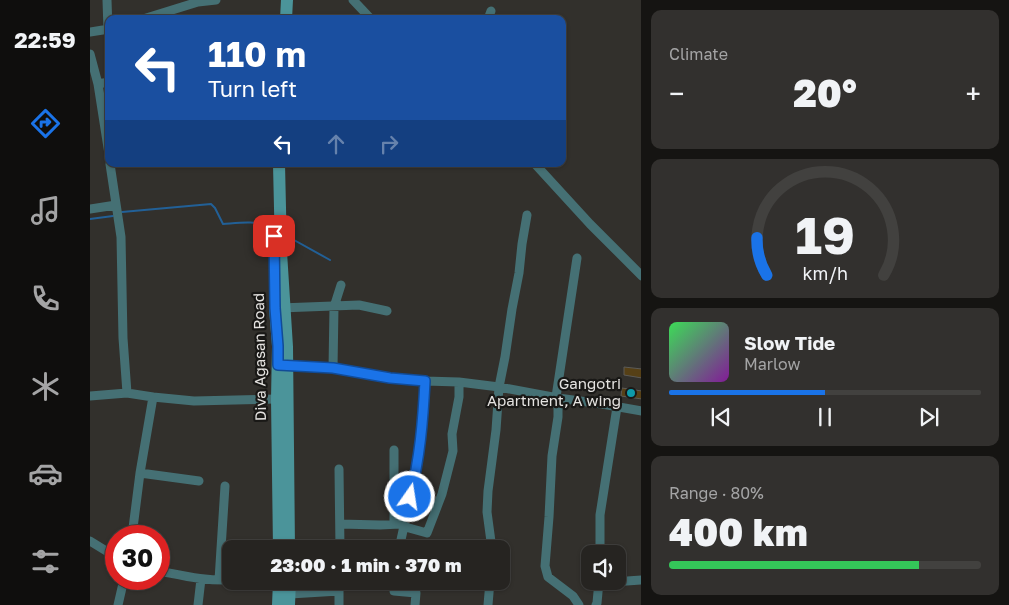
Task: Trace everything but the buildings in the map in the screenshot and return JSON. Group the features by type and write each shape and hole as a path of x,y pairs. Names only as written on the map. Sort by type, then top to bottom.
{"street":[{"path":"107,0 108,15"},
{"path":"155,15 198,1 216,0"},
{"path":"280,15 282,0"},
{"path":"286,15 287,0"},
{"path":"353,0 367,15"},
{"path":"90,32 105,30"},
{"path":"90,54 98,84 105,129"},
{"path":"98,84 105,83"},
{"path":"110,167 121,237 123,338 127,393"},
{"name":"Diva Agasan Road","path":"273,167 280,308 278,346 283,365 277,399 279,540"},
{"path":"279,167 280,308 359,306 387,311"},
{"path":"538,167 590,224 641,275"},
{"path":"90,209 116,205"},
{"path":"491,540 487,512 488,491 496,430 499,387 527,215"},
{"path":"577,258 557,397 558,417 552,456 545,566 548,577 573,596 580,605"},
{"path":"333,368 334,307 341,285"},
{"path":"289,540 283,365 333,368 390,378 459,382 499,387 641,412"},
{"path":"400,524 410,497 417,464 422,431 425,381"},
{"path":"340,524 400,524 427,533 442,494 453,451 452,434 459,397 459,382"},
{"path":"90,396 127,393 194,401 277,399"},
{"path":"133,525 153,397"},
{"path":"600,545 600,515 617,407"},
{"path":"394,450 400,524 399,540"},
{"path":"340,469 340,540"},
{"path":"140,473 199,481"},
{"path":"170,573 201,579 219,580 225,486"},
{"path":"90,541 105,550"},
{"path":"198,605 201,579"},
{"path":"626,581 641,580"},
{"path":"118,605 121,590"},
{"path":"278,605 279,590"},
{"path":"290,593 311,590"},
{"path":"339,590 339,605"},
{"path":"394,590 416,593 414,605"},
{"path":"488,605 489,590"},
{"path":"596,605 598,590"}],"waterway":[{"path":"122,212 211,204 223,224 253,223 270,227"},
{"path":"90,219 113,216"},
{"path":"285,235 330,260"}],"place":[{"name":"Gangotri Apartment, A wing","path":"631,393"}],"route":[{"path":"274,236 278,365 333,368 390,378 425,381 422,431 410,497"}]}
